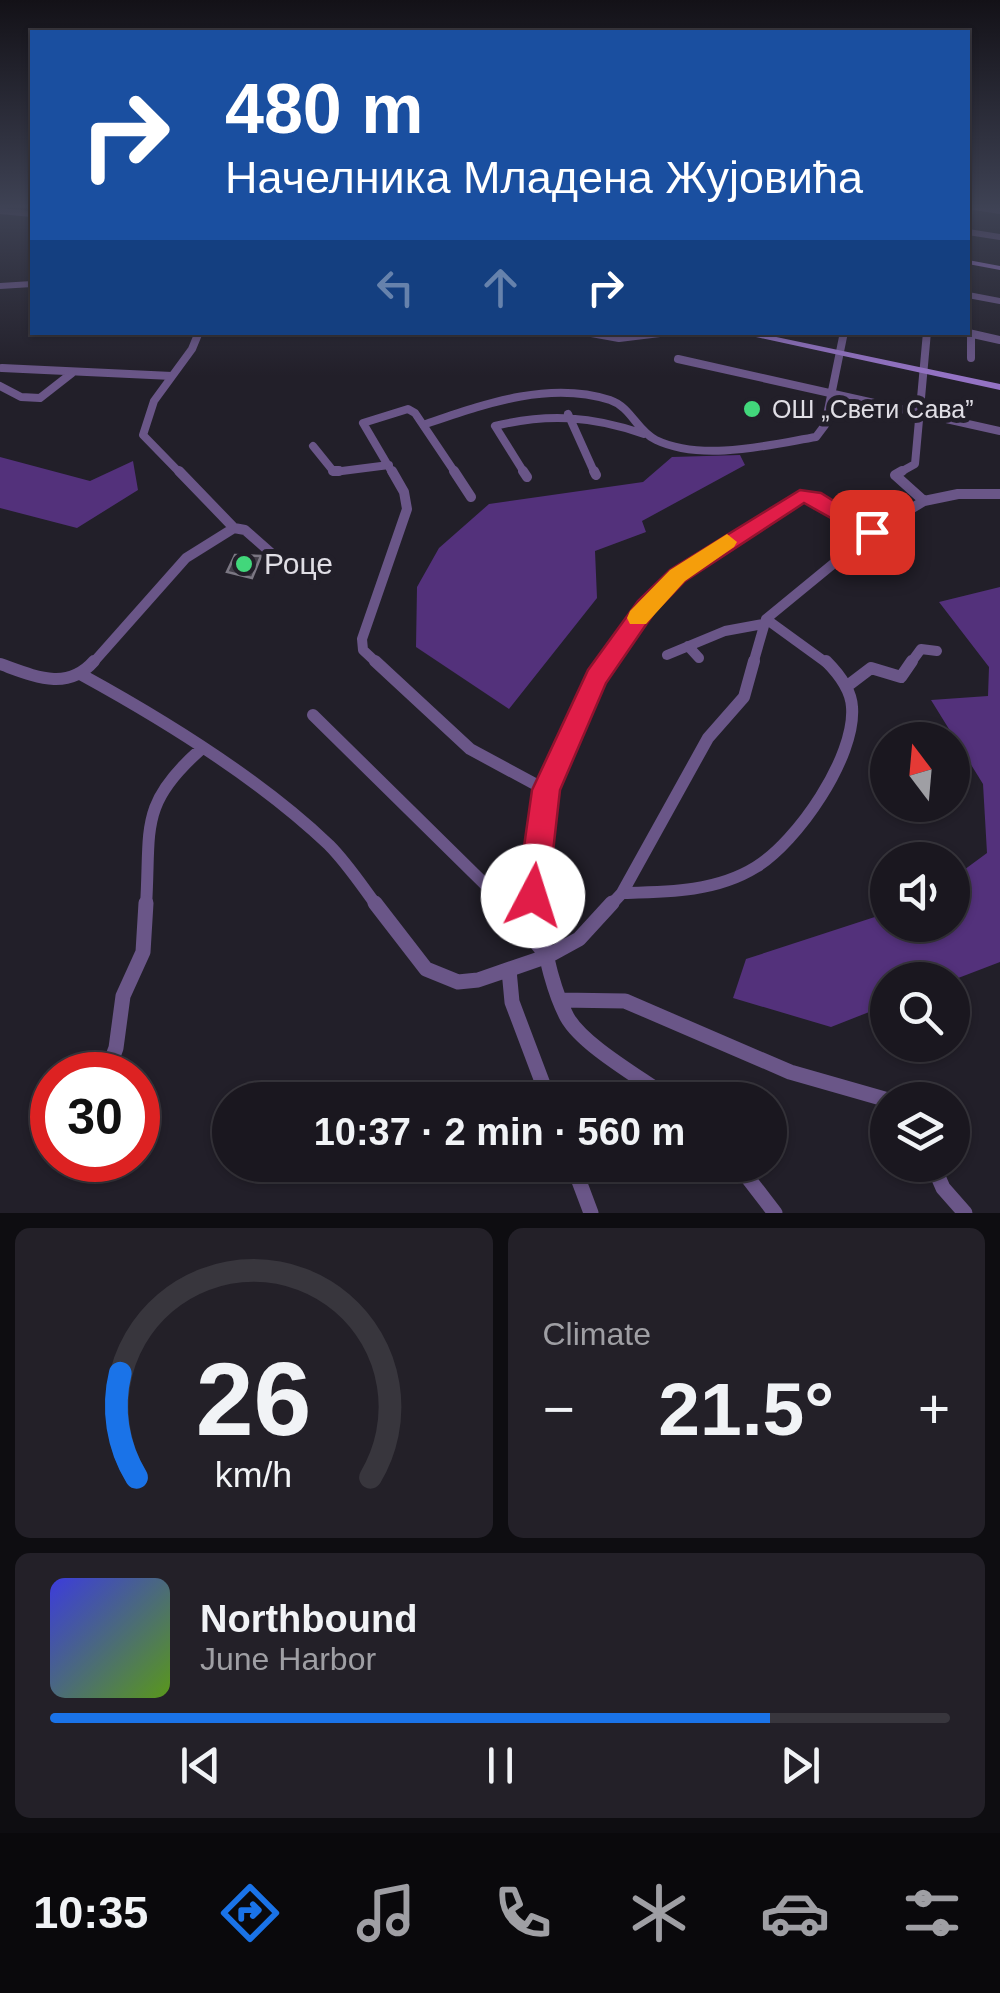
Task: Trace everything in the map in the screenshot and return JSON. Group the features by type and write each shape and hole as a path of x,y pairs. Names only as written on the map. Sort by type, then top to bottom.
{"street":[{"path":"971,263 1000,268"},
{"path":"0,286 30,284"},
{"path":"970,295 1000,301"},
{"path":"970,334 1000,340"},
{"path":"198,335 192,350 154,401 144,435 151,447 234,528 245,530 279,560"},
{"path":"602,335 643,335"},
{"path":"752,335 1000,387"},
{"path":"527,478 495,426 537,414 568,414 684,447 750,445 816,436 825,425 844,335"},
{"path":"924,501 895,475 916,464 928,335"},
{"path":"967,335 971,358"},
{"path":"678,359 1000,431"},
{"path":"2,368 172,376"},
{"path":"0,386 21,397 40,398 73,372"},
{"path":"423,425 531,393 579,394 615,401 650,436"},
{"path":"471,498 408,409 363,424 390,465 408,509 362,640 363,650 470,749 546,790"},
{"path":"568,414 596,475"},
{"path":"313,446 334,472 390,465"},
{"path":"666,655 734,628 765,622 872,532 924,501 958,494 1000,494"},
{"path":"647,1082 584,1036 568,1019 533,896 546,790 596,677 646,607 678,575 804,495 872,532"},
{"path":"0,664 49,681 82,675 186,558 234,528"},
{"path":"82,675 146,710 278,804 331,847 426,969 458,982 548,956 596,925 622,893 708,738 744,698 765,622"},
{"path":"622,893 698,890 753,871 774,859 820,802 848,739 851,702 846,687 820,656 765,622"},
{"path":"688,646 700,658"},
{"path":"846,687 871,668 901,677 921,649 936,651"},
{"path":"313,716 506,905 548,956"},
{"path":"114,1052 123,996 142,952 157,793 174,770 200,750"},
{"path":"506,905 533,896"},
{"path":"509,970 512,1002 541,1082"},
{"path":"562,1000 625,1001 790,1072 870,1095"},
{"path":"580,1182 592,1213"},
{"path":"751,1182 775,1213"},
{"path":"941,1182 965,1213"}],"shaded area":[{"path":"740,455 745,465 642,521 646,532 595,551 597,598 509,709 416,647 417,587 439,548 489,504 643,482 672,457"},
{"path":"0,457 90,481 133,461 138,490 77,528 0,508"},
{"path":"1000,587 1000,962 970,973 970,962 870,962 870,1012 831,1027 733,998 746,959 870,919 870,942 970,942 970,866 987,853 983,784 970,763 970,722 945,722 931,700 988,696 989,667 939,602"}],"building":[{"name":"Роце","path":"235,555 261,556 252,578 227,572"}],"slow traffic":[{"path":"638,618 678,575 727,542"}],"place":[{"name":"ОШ „Свети Сава”","path":"752,409"},
{"name":"Роце","path":"244,564"}],"route":[{"path":"533,896 546,790 596,677 646,607 678,575 800,496 810,496 872,532"}]}
